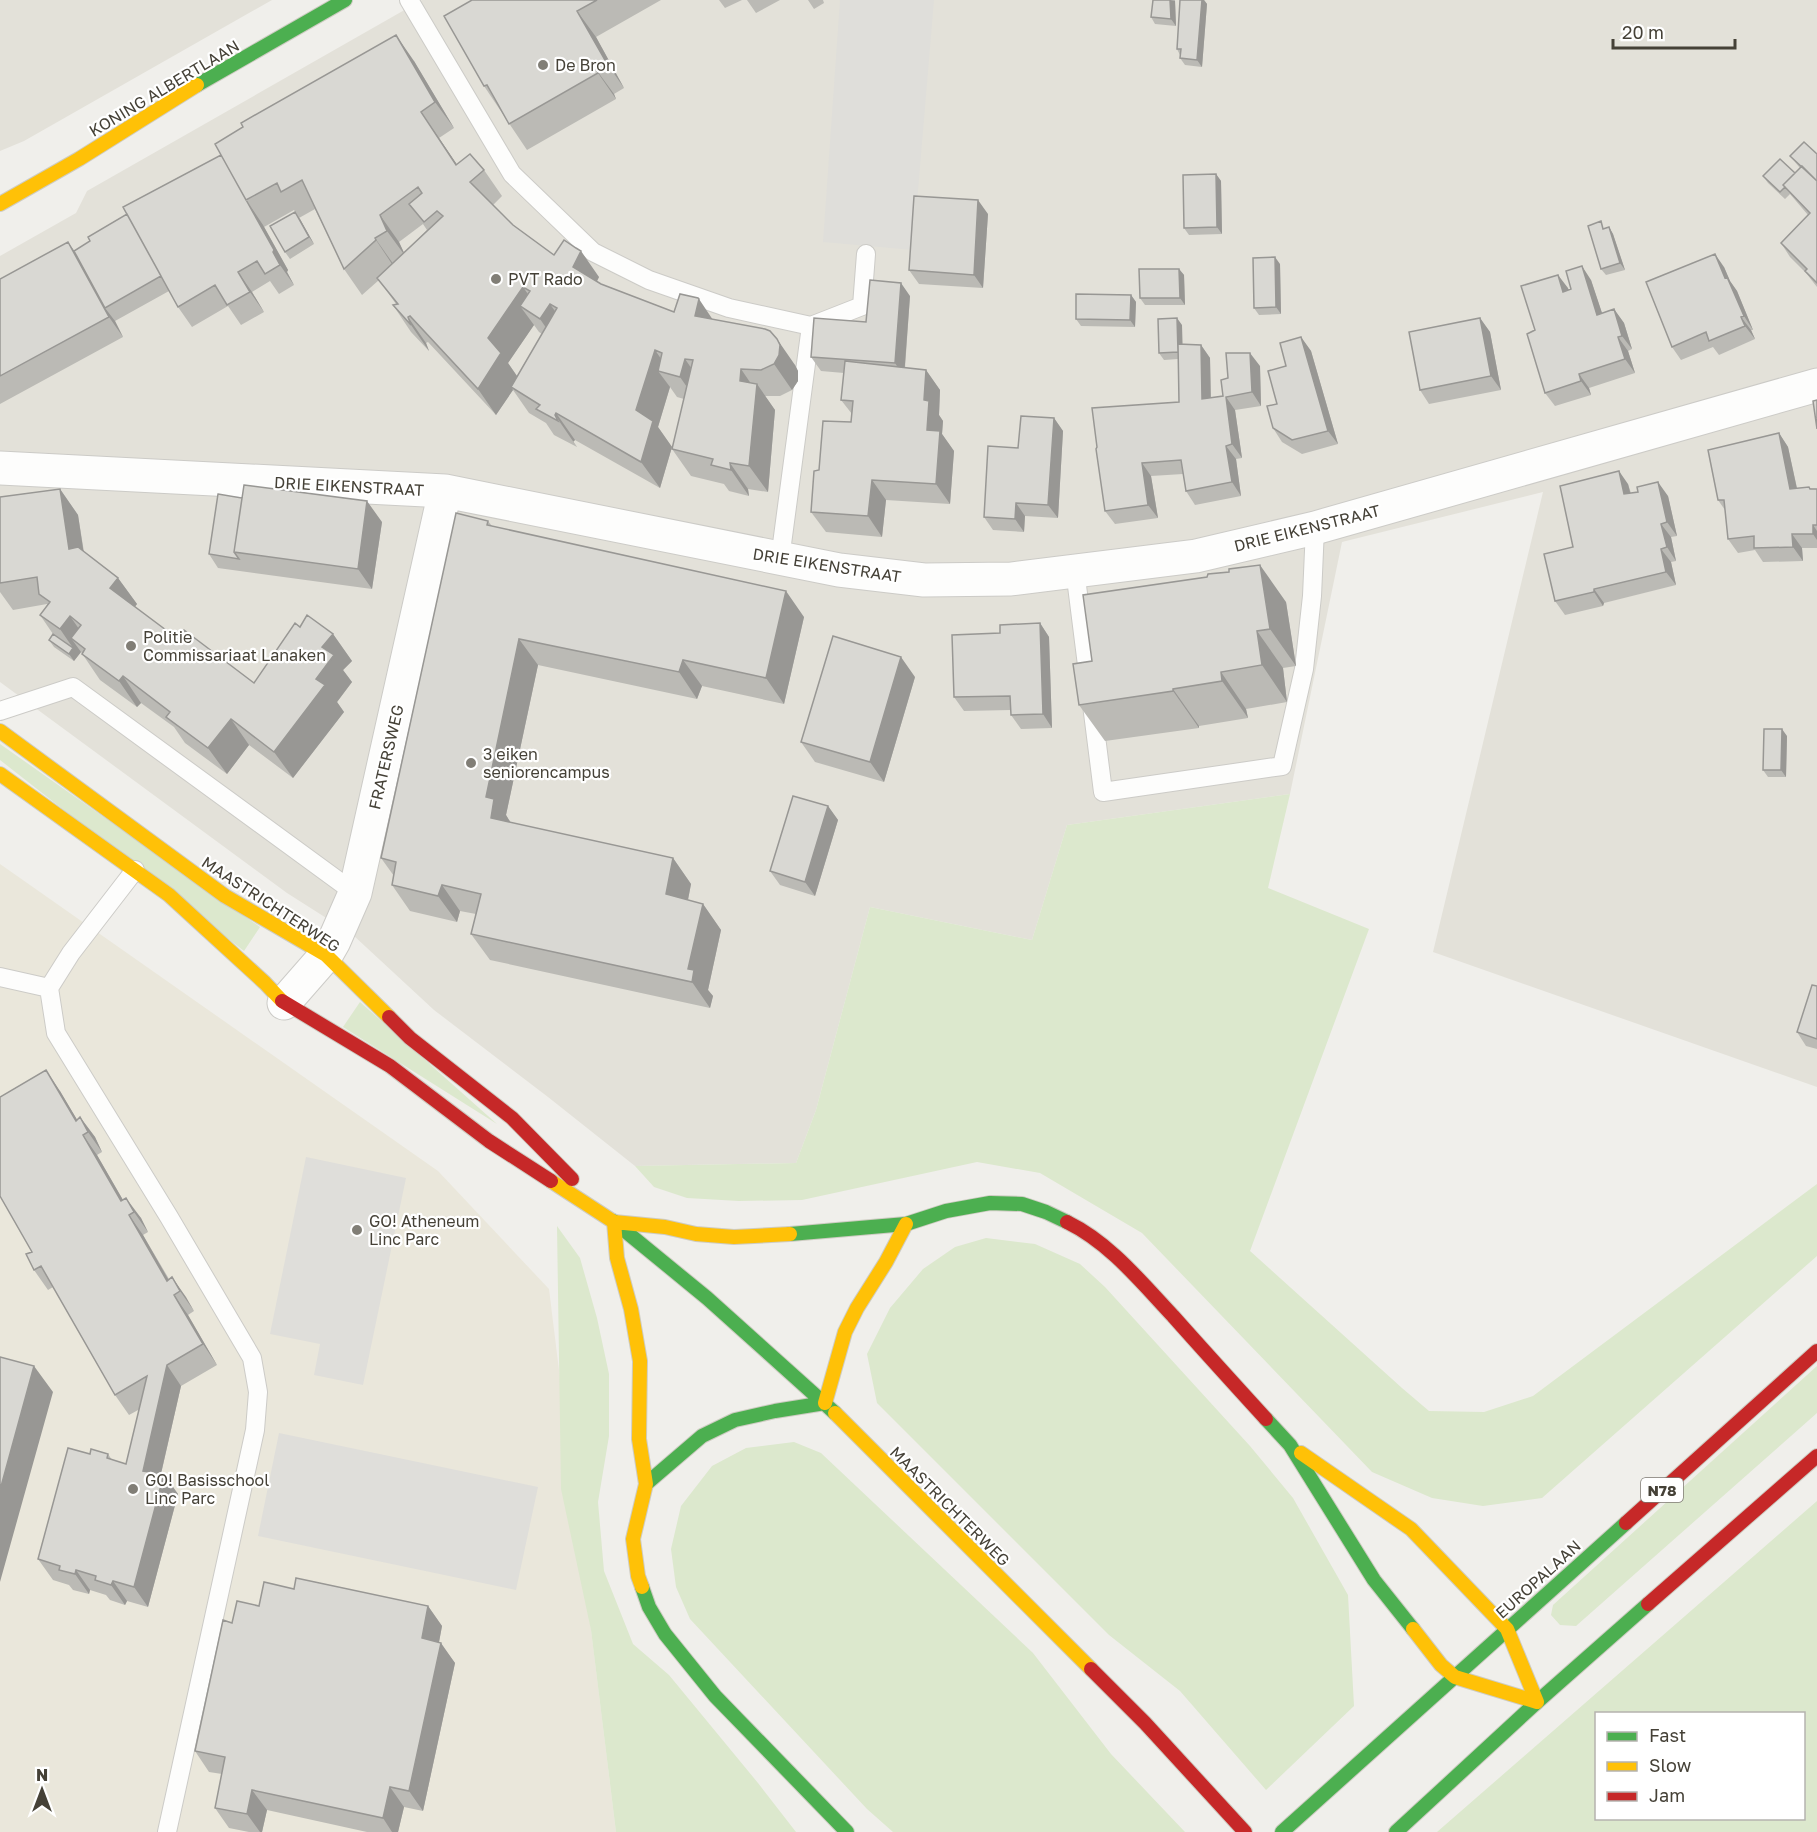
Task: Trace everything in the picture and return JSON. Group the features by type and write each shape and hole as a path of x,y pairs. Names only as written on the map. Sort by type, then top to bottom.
{"main road":[{"name":"KONING ALBERTLAAN","path":"0,204 79,159 208,78 345,0"},
{"name":"MAASTRICHTERWEG","path":"0,730 225,896 326,955 410,1038 512,1118 614,1222 707,1298 825,1403 1145,1723 1245,1832"},
{"name":"MAASTRICHTERWEG","path":"0,774 169,895 284,1003 390,1066 489,1142 614,1222"},
{"path":"844,1831 715,1696 665,1634 649,1607 638,1576 633,1539 646,1484 639,1438 640,1360 631,1309 617,1258 614,1222 734,1237 802,1234 906,1224 946,1211 990,1203 1022,1204 1046,1212 1085,1231 1138,1278 1290,1445 1374,1580 1441,1665 1455,1677 1537,1702"},
{"path":"646,1484 702,1437 735,1420 825,1403 845,1332 906,1224"},
{"name":"EUROPALAAN","path":"1282,1832 1817,1351"},
{"path":"1290,1445 1411,1529 1507,1629 1537,1702"},
{"path":"1396,1832 1537,1702 1817,1456"}],"street":[{"name":"DRIE EIKENSTRAAT","path":"0,468 446,491 839,570 924,580 1011,579 1196,556 1315,528 1817,385"},
{"name":"FRATERSWEG","path":"284,1003 326,955 355,893 446,491"}],"lane":[{"path":"409,0 512,174 593,252 649,279 729,308 811,326 862,306 866,254"},
{"path":"780,559 811,326"},
{"path":"1075,570 1103,792 1282,766 1304,669 1312,596 1315,528"},
{"path":"0,711 73,687 355,893"},
{"path":"135,870 71,953 49,988 56,1033 252,1358 258,1392 252,1441 167,1832"},
{"path":"0,977 49,988"}],"shaded area":[{"path":"0,0 272,0 24,141 0,151"},
{"path":"422,0 1817,0 1817,1087 1433,952 1543,492 1342,542 1290,794 1067,825 1032,940 870,907 816,1110 796,1163 635,1166 434,1010 353,935 287,893 0,682 0,256 76,213 87,191"},
{"path":"840,0 934,0 913,250 823,242"},
{"name":"GO! Basisschool Linc Parc","path":"0,864 438,1171 549,1289 616,1832 0,1832"},
{"path":"306,1157 406,1178 363,1385 314,1375 320,1344 270,1334"},
{"path":"279,1433 538,1487 516,1590 258,1536"}],"green space":[{"path":"0,744 260,927 244,951 0,760"},
{"path":"1290,794 1268,888 1369,929 1250,1251 1429,1411 1484,1412 1533,1396 1817,1184 1817,1256 1542,1498 1483,1506 1432,1498 1372,1472 1142,1233 1040,1173 977,1162 802,1200 739,1201 687,1198 654,1187 635,1166 796,1163 816,1110 870,907 1032,940 1067,825"},
{"path":"360,1002 497,1124 343,1027"},
{"path":"557,1226 580,1258 597,1318 609,1374 609,1436 598,1502 604,1571 633,1644 669,1675 796,1832 616,1832 591,1630 561,1489"},
{"path":"986,1238 1035,1244 1080,1264 1105,1287 1250,1446 1293,1498 1348,1595 1354,1706 1266,1790 1180,1691 1109,1635 877,1403 867,1354 890,1308 923,1269 955,1247"},
{"path":"1817,1366 1817,1413 1576,1626 1560,1625 1551,1615 1553,1605"},
{"path":"794,1442 821,1453 1033,1653 1111,1754 1185,1832 893,1832 867,1809 690,1619 676,1587 671,1549 681,1506 712,1466 746,1448"},
{"path":"1817,1501 1817,1832 1437,1832"}],"building":[{"name":"De Bron","path":"472,0 597,0 577,11 606,62 595,68 598,73 509,124 487,85 484,86 444,16"},
{"path":"1153,0 1170,0 1171,19 1151,17"},
{"path":"1180,0 1202,0 1197,60 1180,58 1181,49 1177,49"},
{"name":"PVT Rado","path":"396,35 435,102 421,112 456,165 470,154 484,170 470,182 513,225 554,255 564,240 581,251 573,267 601,284 674,312 680,294 698,298 695,316 765,329 777,339 780,345 779,355 774,364 761,370 741,369 740,381 757,384 749,466 730,463 731,470 711,465 713,459 672,449 693,360 685,359 680,377 658,371 662,353 655,350 636,410 653,421 641,462 556,413 558,421 536,409 540,405 511,387 557,308 550,304 540,319 520,306 530,291 523,287 488,338 501,353 478,389 410,316 408,317 411,325 393,305 398,304 377,278 443,216 437,211 424,222 409,204 422,193 418,187 380,215 387,231 375,238 376,240 344,269 302,180 281,192 277,183 246,200 215,144 243,127 241,123"},
{"path":"1804,142 1817,154 1817,181 1790,156"},
{"path":"221,155 274,250 280,265 265,274 257,261 238,272 250,292 227,305 215,285 178,307 123,207"},
{"path":"1780,159 1795,173 1783,185 1785,187 1780,192 1763,176"},
{"path":"1802,166 1817,181 1817,283 1805,271 1807,269 1781,243 1810,213 1783,185"},
{"path":"1216,174 1217,227 1184,228 1183,175"},
{"path":"914,196 978,200 974,275 909,270"},
{"path":"295,212 309,237 285,252 270,226"},
{"path":"127,214 161,276 105,308 74,251 90,241 88,237"},
{"path":"1601,221 1603,229 1609,227 1620,263 1601,269 1588,226"},
{"path":"68,242 109,317 0,376 0,279"},
{"path":"1715,254 1744,316 1741,317 1745,326 1709,341 1706,332 1672,347 1646,282"},
{"path":"1275,257 1276,307 1254,308 1253,258"},
{"path":"1582,266 1597,315 1614,309 1622,336 1618,337 1625,359 1579,374 1581,381 1545,393 1527,334 1535,330 1521,286 1558,275 1563,292 1571,289 1566,271"},
{"path":"1139,269 1179,269 1180,298 1140,298"},
{"path":"870,280 901,283 895,363 811,357 814,318 866,322"},
{"path":"1076,294 1131,295 1130,320 1076,319"},
{"path":"1177,318 1178,352 1159,353 1158,319"},
{"path":"1480,318 1491,376 1420,390 1409,332"},
{"path":"1301,337 1328,431 1292,440 1273,428 1267,406 1277,404 1268,371 1286,366 1280,343"},
{"path":"1178,344 1201,345 1202,399 1223,396 1221,380 1228,378 1226,353 1250,353 1252,392 1226,397 1232,444 1226,446 1232,482 1186,491 1181,460 1142,463 1148,505 1105,511 1092,408 1179,402"},
{"path":"845,361 926,370 924,400 929,401 927,430 940,431 936,484 872,480 868,516 811,512 814,471 819,470 823,421 851,422 853,401 841,400"},
{"path":"1817,400 1817,429 1813,401"},
{"path":"1021,416 1054,418 1048,505 1016,503 1015,519 984,517 988,446 1018,448"},
{"path":"1779,433 1790,489 1809,487 1817,489 1817,525 1813,525 1813,534 1792,534 1793,547 1754,548 1754,536 1728,539 1724,500 1718,500 1708,450"},
{"path":"1619,471 1624,494 1638,492 1637,487 1658,482 1667,522 1661,524 1667,547 1661,549 1666,572 1555,601 1544,554 1573,547 1560,486"},
{"path":"244,485 367,501 358,569 234,552"},
{"name":"Politie Commissariaat Lanaken","path":"60,489 69,549 78,547 118,578 110,588 178,639 184,630 254,683 295,623 300,627 307,615 333,634 322,647 334,655 316,679 325,685 274,752 231,719 208,748 166,717 170,712 123,676 119,681 82,654 85,649 71,638 81,625 70,616 60,629 40,615 50,602 39,594 37,577 0,583 0,497"},
{"path":"218,494 242,498 234,552 239,559 209,554"},
{"name":"3 eiken seniorencampus","path":"456,513 488,521 487,525 786,591 766,678 683,660 679,672 519,639 486,797 494,799 491,818 673,858 666,894 703,904 688,969 694,970 692,982 471,934 481,894 442,885 438,896 392,885 396,862 381,858"},
{"path":"1260,565 1270,629 1257,631 1262,665 1221,672 1222,681 1079,705 1073,664 1092,661 1083,595 1207,577 1208,574 1229,572 1229,569"},
{"path":"1040,623 1043,714 1011,715 1010,696 954,697 952,635 1000,633 1000,625"},
{"path":"53,634 73,648 69,654 49,640"},
{"path":"833,636 901,657 870,762 801,742"},
{"path":"1764,729 1782,729 1781,770 1763,770"},
{"path":"793,796 828,806 805,882 770,871"},
{"path":"1812,985 1817,986 1817,1039 1797,1032"},
{"path":"46,1070 76,1121 80,1117 88,1132 83,1135 121,1201 126,1198 134,1212 129,1215 167,1281 172,1277 180,1291 174,1295 203,1344 167,1365 143,1471 164,1474 134,1587 113,1581 111,1585 95,1580 96,1576 76,1570 75,1574 59,1570 60,1566 38,1559 68,1448 90,1454 91,1449 108,1454 107,1458 126,1464 147,1376 115,1395 41,1266 34,1270 26,1254 32,1252 0,1196 0,1097"},
{"path":"0,1357 34,1366 0,1490"},
{"path":"296,1578 428,1606 422,1638 441,1643 409,1791 390,1787 383,1818 252,1790 247,1814 215,1808 225,1757 195,1751 223,1620 232,1623 237,1601 259,1606 264,1582 294,1589"}],"traffic: fast":[{"path":"197,85 345,0"},
{"path":"790,1234 906,1224 946,1211 990,1203 1022,1204 1067,1222"},
{"path":"613,1221 707,1298 835,1413"},
{"path":"646,1484 702,1436 735,1420 825,1403"},
{"path":"1266,1419 1290,1445 1374,1580 1413,1629"},
{"path":"1282,1832 1626,1523"},
{"path":"642,1587 649,1607 665,1634 715,1696 847,1832"},
{"path":"1396,1832 1537,1702 1648,1604"}],"traffic: slow":[{"path":"0,204 79,159 197,85"},
{"path":"0,731 225,896 326,955 389,1017"},
{"path":"0,774 169,895 282,1001"},
{"path":"551,1181 614,1222 734,1237 790,1234"},
{"path":"614,1222 617,1258 631,1309 640,1361 639,1439 646,1484 633,1539 638,1576 642,1587"},
{"path":"825,1403 845,1332 906,1224"},
{"path":"835,1413 1091,1669"},
{"path":"1301,1453 1411,1529 1507,1629 1537,1702"},
{"path":"1413,1629 1441,1665 1455,1677 1537,1702"}],"traffic: jam":[{"path":"282,1001 390,1066 489,1141 551,1181"},
{"path":"389,1017 410,1038 512,1118 572,1179"},
{"path":"1067,1222 1097,1241 1124,1264 1266,1419"},
{"path":"1626,1523 1817,1351"},
{"path":"1648,1604 1817,1456"},
{"path":"1091,1669 1145,1723 1245,1832"}],"place":[{"name":"De Bron","path":"543,65"},
{"name":"PVT Rado","path":"496,279"},
{"name":"Politie Commissariaat Lanaken","path":"131,646"},
{"name":"3 eiken seniorencampus","path":"471,763"},
{"name":"GO! Atheneum Linc Parc","path":"357,1230"},
{"name":"GO! Basisschool Linc Parc","path":"133,1489"}]}
